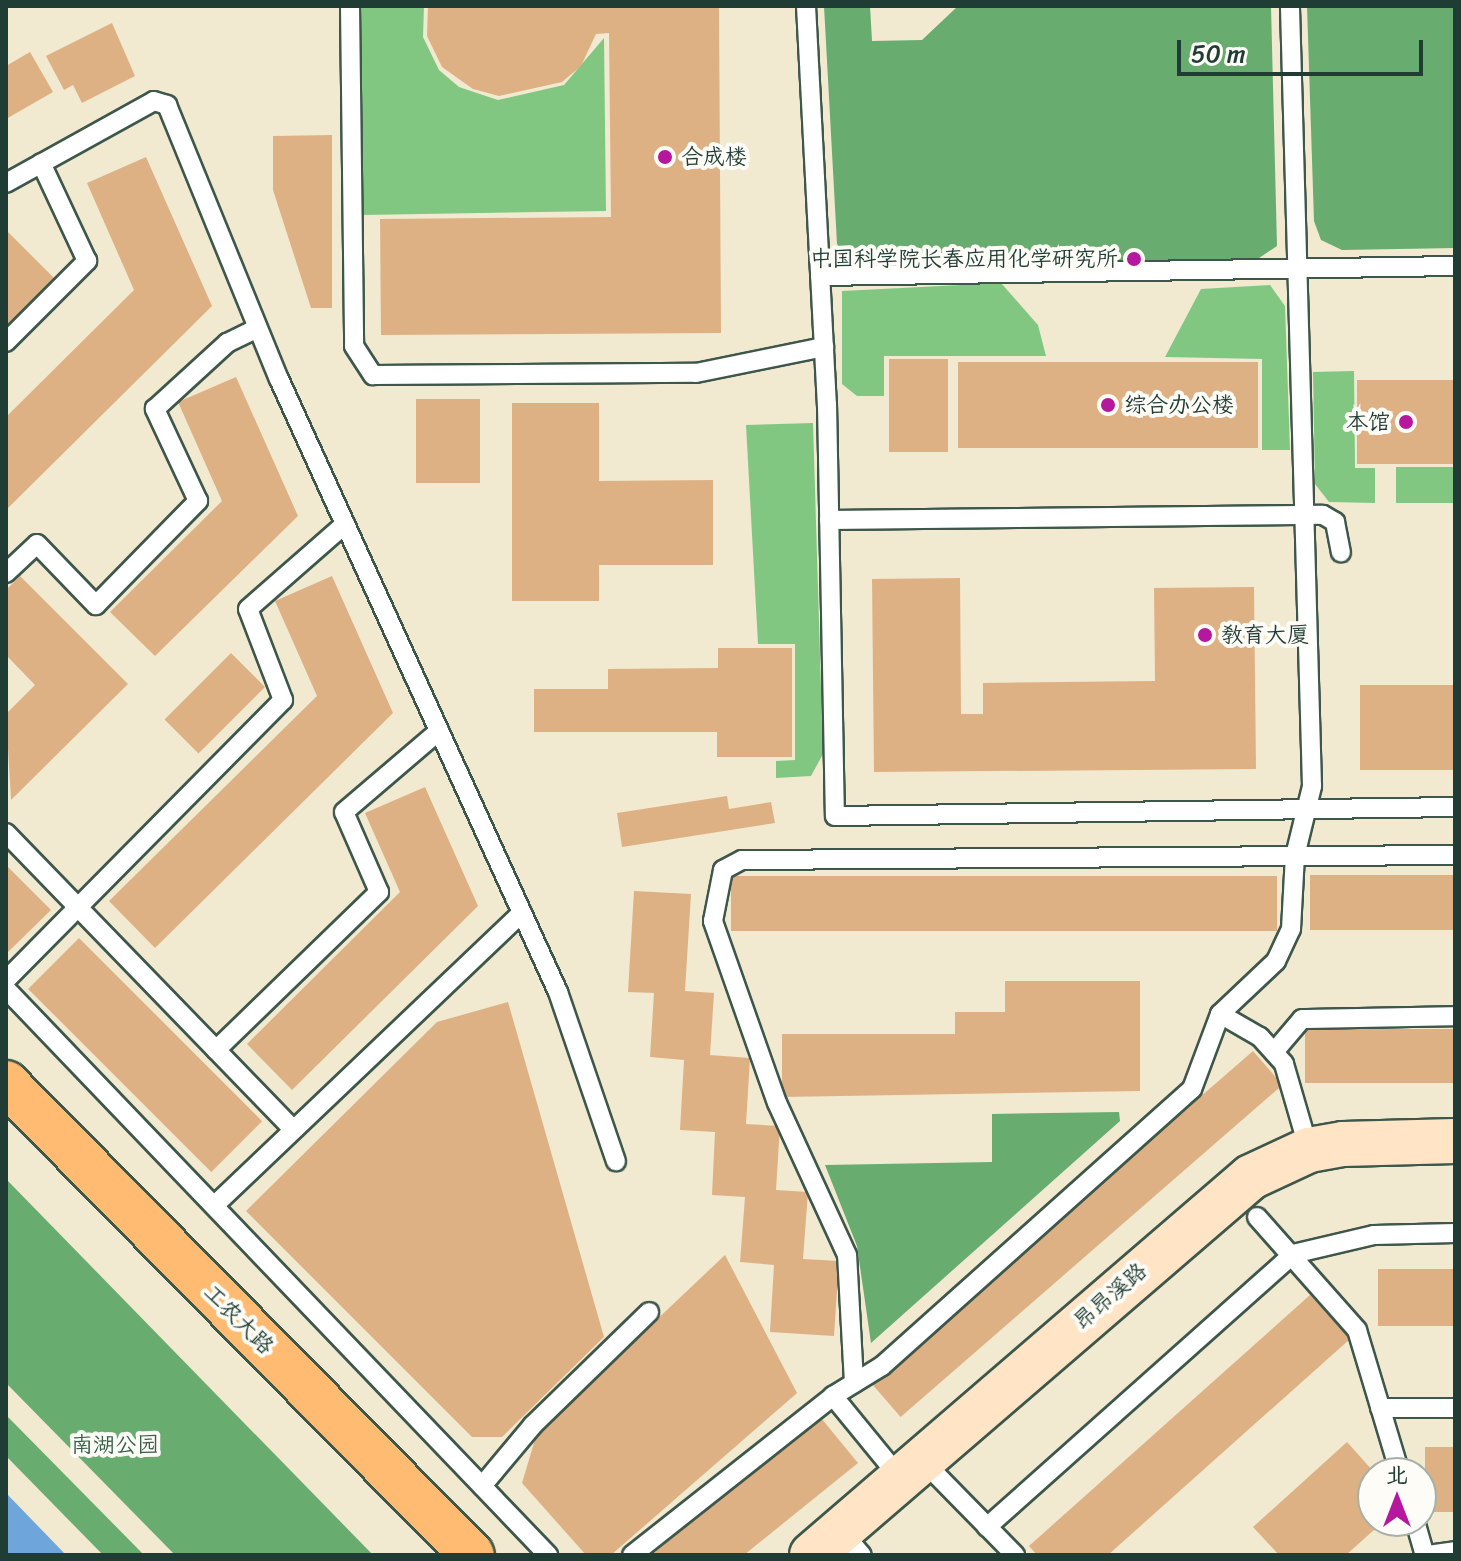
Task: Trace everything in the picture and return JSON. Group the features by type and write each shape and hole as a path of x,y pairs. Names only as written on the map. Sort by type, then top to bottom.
{"main road":[{"name":"工农大路","path":"6,1083 472,1555"},
{"name":"工农大路","path":"6,1120 433,1555"}],"street":[{"name":"昂昂溪路","path":"838,1547 911,1469 1224,1197 1309,1150 1455,1141"}],"lane":[{"path":"350,6 354,346 373,375 696,373 824,347"},
{"path":"806,6 824,347 835,816 1455,807"},
{"path":"632,1555 833,1396 882,1366 1192,1089 1220,1014 1276,961 1291,929 1295,856 1312,786 1290,6"},
{"path":"6,183 154,101 167,105 258,328 558,992 616,1161"},
{"path":"6,342 87,261 41,163"},
{"path":"820,276 1455,266"},
{"path":"6,573 37,544 96,605 198,501 155,409 227,343 258,328"},
{"path":"829,520 1304,515 1335,522 1341,552"},
{"path":"6,980 283,700 248,609 345,524"},
{"path":"216,1050 379,892 344,812 439,731"},
{"path":"6,833 292,1128"},
{"path":"854,1383 847,1255 777,1103 713,921 713,891 723,870 742,860 1455,855"},
{"path":"217,1203 292,1128 522,913"},
{"path":"6,989 217,1203 241,1238 548,1555"},
{"path":"1220,1014 1274,1052 1288,1074 1309,1150"},
{"path":"1274,1052 1302,1019 1455,1016"},
{"path":"1257,1217 1293,1254 1357,1330 1395,1457"},
{"path":"987,1527 1293,1254 1374,1235 1455,1233"},
{"path":"482,1486 533,1425 649,1312"},
{"path":"833,1396 911,1469 987,1527 1015,1555"},
{"path":"1380,1408 1455,1408"},
{"path":"1427,1555 1455,1551"}],"green space":[{"path":"360,6 424,6 423,37 439,70 459,87 498,100 564,85 604,38 606,211 363,215"},
{"path":"824,6 870,6 872,41 922,40 958,6 1271,6 1277,246 1256,260 849,262 837,244"},
{"path":"1307,6 1455,6 1455,248 1342,250 1321,240 1314,221"},
{"path":"1001,283 1038,325 1046,356 884,356 884,396 857,396 842,384 842,291"},
{"path":"1270,285 1285,306 1290,450 1262,450 1262,359 1165,357 1201,289"},
{"path":"1354,371 1355,468 1375,468 1375,503 1329,502 1315,484 1313,372"},
{"path":"813,423 823,754 811,776 776,778 776,761 795,760 795,644 758,644 746,425"},
{"path":"1396,467 1455,467 1455,503 1396,503"},
{"path":"1119,1112 1120,1121 871,1343 857,1246 825,1165 992,1162 992,1114"},
{"name":"南湖公园","path":"6,1179 373,1555 175,1555 6,1383"},
{"path":"6,1415 144,1555 103,1555 6,1456"}],"water":[{"path":"6,1493 66,1555 6,1555"}],"building":[{"name":"合成楼","path":"428,6 719,6 721,333 381,335 380,219 611,217 609,33 596,34 581,66 562,82 499,96 473,89 442,67 427,36"},
{"path":"112,23 135,76 82,103 73,85 64,90 46,56"},
{"path":"30,52 53,92 6,119 6,66"},
{"path":"332,135 332,308 311,308 273,190 273,136"},
{"path":"146,157 212,306 6,510 6,417 134,290 87,183"},
{"path":"6,230 56,280 6,329"},
{"path":"889,359 948,359 948,452 889,452"},
{"name":"综合办公楼","path":"958,362 1258,362 1258,448 958,448"},
{"path":"236,377 298,516 155,656 110,612 222,501 178,402"},
{"name":"本馆","path":"1357,380 1455,380 1455,464 1357,464"},
{"path":"416,399 480,399 480,483 416,483"},
{"path":"512,403 599,403 599,481 713,480 713,565 599,565 599,601 512,601"},
{"path":"20,576 128,684 11,800 6,714 35,685 6,655 6,590"},
{"path":"332,576 393,713 155,948 109,901 317,696 275,601"},
{"name":"教育大厦","path":"960,578 961,714 983,714 983,683 1155,681 1154,588 1254,587 1256,769 874,772 872,579"},
{"path":"718,648 792,648 792,757 717,757 717,732 534,732 534,689 608,689 608,669 718,668"},
{"path":"231,653 265,687 198,753 165,719"},
{"path":"1360,685 1455,685 1455,770 1360,770"},
{"path":"425,787 478,906 292,1090 247,1044 400,892 365,813"},
{"path":"727,796 729,809 771,802 775,823 622,847 617,813"},
{"path":"6,865 51,910 6,954"},
{"path":"1310,875 1455,875 1455,930 1310,930"},
{"path":"731,876 1277,876 1277,931 731,931"},
{"path":"634,891 691,894 685,991 714,993 710,1055 750,1058 746,1124 780,1126 776,1190 808,1192 803,1259 839,1261 834,1336 770,1332 774,1265 740,1262 745,1197 712,1195 715,1132 680,1130 684,1060 650,1057 654,993 628,992"},
{"path":"79,938 262,1121 211,1172 28,989"},
{"path":"1005,981 1140,981 1140,1091 782,1097 782,1034 955,1034 955,1012 1005,1012"},
{"path":"508,1002 604,1337 502,1437 472,1437 246,1211 437,1022"},
{"path":"1305,1029 1455,1029 1455,1083 1305,1083"},
{"path":"1253,1051 1283,1085 901,1417 871,1383"},
{"path":"725,1255 797,1393 611,1555 586,1555 522,1483 537,1433"},
{"path":"1378,1269 1455,1269 1455,1326 1378,1326"},
{"path":"1310,1295 1350,1339 1108,1555 1037,1555 1029,1546"},
{"path":"821,1418 858,1463 744,1555 651,1555"},
{"path":"1347,1442 1360,1457 1357,1457 1357,1537 1366,1537 1346,1555 1279,1555 1253,1527"},
{"path":"1425,1447 1455,1447 1455,1512 1437,1512 1437,1457 1425,1457"}],"place":[{"name":"合成楼","path":"665,157"},
{"name":"中国科学院长春应用化学研究所","path":"1134,259"},
{"name":"综合办公楼","path":"1108,405"},
{"name":"本馆","path":"1406,422"},
{"name":"教育大厦","path":"1205,635"}]}
